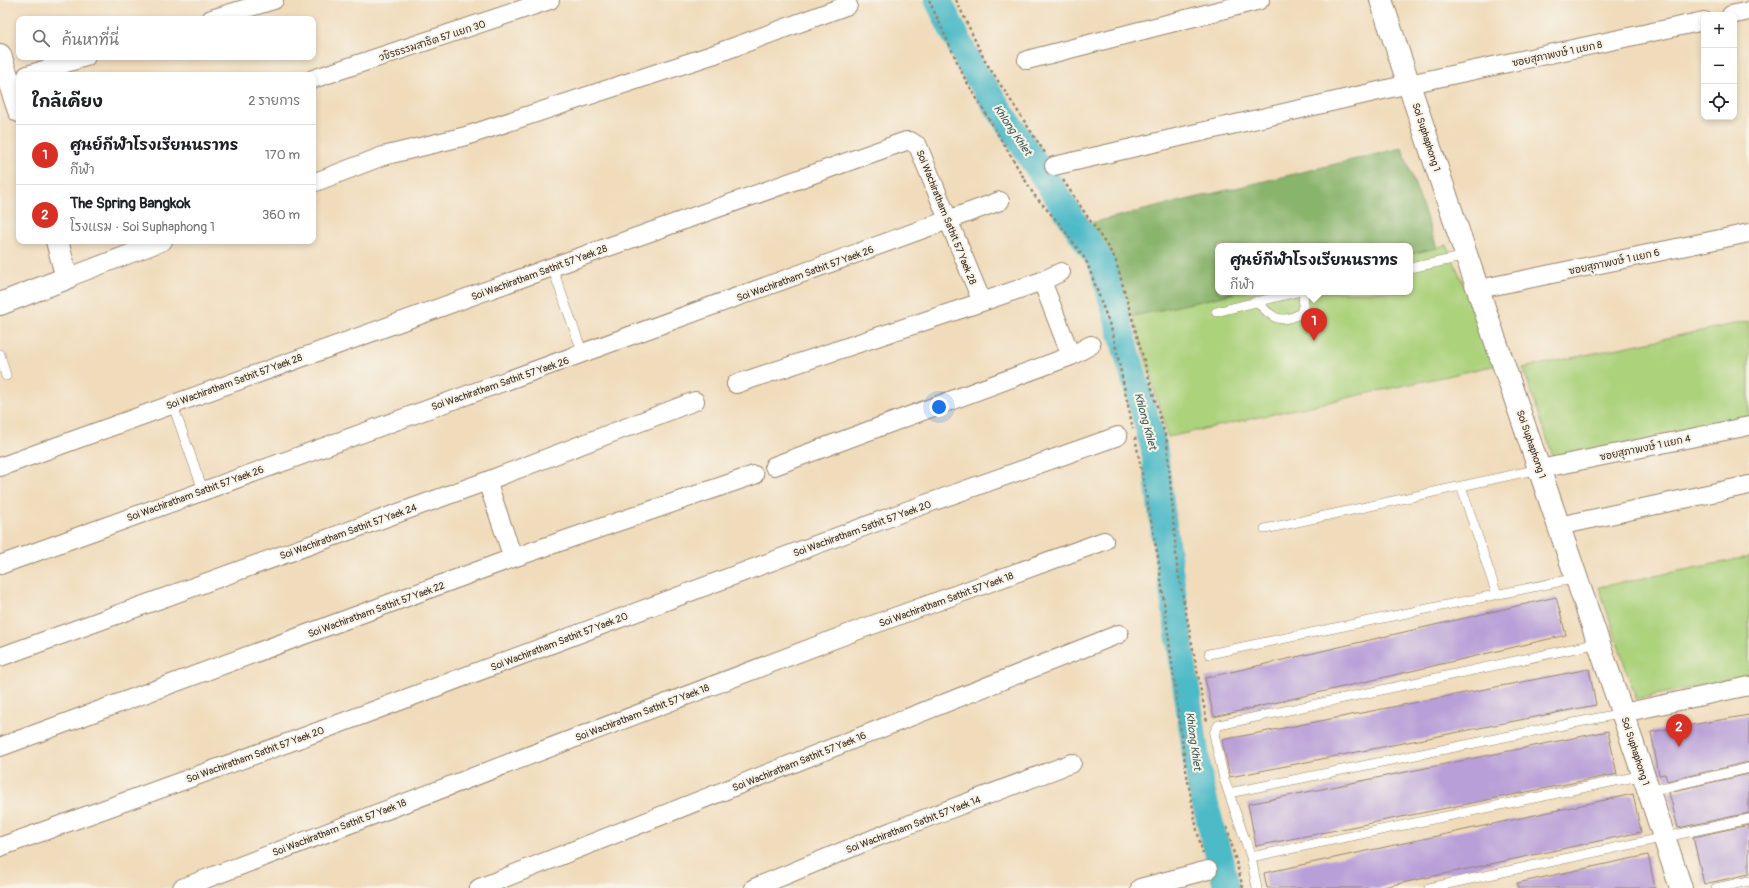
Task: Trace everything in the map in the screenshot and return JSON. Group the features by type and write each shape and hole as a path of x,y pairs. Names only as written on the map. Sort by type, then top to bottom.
{"street":[{"path":"221,16 274,0"},
{"name":"วชิรธรรมสาธิต 57 แยก 30","path":"316,78 550,0"},
{"path":"1028,60 1260,0"},
{"name":"Soi Suphaphong 1","path":"1381,0 1466,256 1479,289 1600,643 1681,888"},
{"path":"316,182 383,156 466,136 705,58 848,5"},
{"path":"1737,14 1749,11"},
{"name":"ซอยสุภาพงษ์ 1 แยก 8","path":"1054,166 1409,84 1701,22"},
{"path":"0,55 16,75"},
{"path":"37,72 76,60"},
{"name":"Soi Wachiratham Sathit 57 Yaek 28","path":"0,467 172,403 910,140 918,146 982,302"},
{"name":"Soi Wachiratham Sathit 57 Yaek 26","path":"0,565 1000,201"},
{"name":"ซอยสุภาพงษ์ 1 แยก 6","path":"1479,289 1749,233"},
{"path":"58,244 67,278"},
{"path":"0,304 155,244"},
{"path":"736,384 982,302 1042,281 1061,272"},
{"path":"1042,281 1071,356"},
{"path":"774,466 1071,356 1091,345"},
{"name":"Soi Wachiratham Sathit 57 Yaek 24","path":"0,657 487,481 695,401"},
{"name":"ซอยสุภาพงษ์ 1 แยก 4","path":"1540,469 1749,426"},
{"name":"Soi Wachiratham Sathit 57 Yaek 20","path":"0,848 293,741 906,511 1118,436"},
{"name":"Soi Wachiratham Sathit 57 Yaek 22","path":"0,747 513,558 754,474"},
{"path":"487,481 513,558"},
{"path":"1559,526 1749,485"},
{"name":"Soi Wachiratham Sathit 57 Yaek 18","path":"182,888 853,632 1104,541"},
{"name":"Soi Wachiratham Sathit 57 Yaek 16","path":"479,888 1119,634"},
{"path":"1623,713 1749,686"},
{"name":"Soi Wachiratham Sathit 57 Yaek 14","path":"754,888 892,831 1072,763"},
{"path":"1140,888 1208,870"}],"lane":[{"path":"1413,267 1466,256"},
{"path":"552,267 583,354"},
{"path":"1216,312 1286,295"},
{"path":"1257,302 1268,314 1277,319 1292,318 1301,313 1304,295"},
{"path":"0,354 6,376"},
{"path":"172,403 203,490"},
{"path":"1265,529 1540,469"},
{"path":"1461,486 1497,595"},
{"path":"1209,654 1577,578"},
{"path":"1257,888 1252,857 1224,779 1214,734 1216,729 1220,726 1600,643"},
{"path":"1229,793 1623,713"},
{"path":"1252,857 1647,783 1749,768"},
{"path":"1429,888 1749,819"},
{"path":"1716,888 1749,881"}],"green space":[{"path":"1402,148 1437,248 1413,253 1413,243 1215,243 1215,295 1227,295 1133,316 1118,303 1105,260 1082,225"},
{"path":"1447,245 1497,365 1168,437 1133,316 1227,295 1413,295 1413,253"},
{"path":"1749,321 1749,419 1554,459 1523,368"},
{"path":"1749,557 1749,676 1636,699 1599,587"}],"building":[{"path":"1556,597 1566,635 1214,717 1205,678"},
{"path":"1589,669 1596,705 1230,777 1222,740"},
{"path":"1749,715 1749,762 1667,781 1665,774 1659,775 1651,732"},
{"path":"1608,731 1617,774 1256,846 1248,804"},
{"path":"1749,774 1749,813 1678,828 1669,792"},
{"path":"1633,794 1641,832 1378,888 1267,888 1264,873"},
{"path":"1749,825 1749,874 1704,884 1693,837"},
{"path":"1648,855 1655,888 1518,888 1517,883"}],"waterway":[{"name":"Khlong Khlet","path":"938,0 971,67 1102,264 1154,448 1165,538 1200,784 1227,888"}],"place":[{"name":"ศูนย์กีฬาโรงเรียนนราทร","path":"1314,341"},
{"name":"The Spring Bangkok","path":"1679,747"}]}
